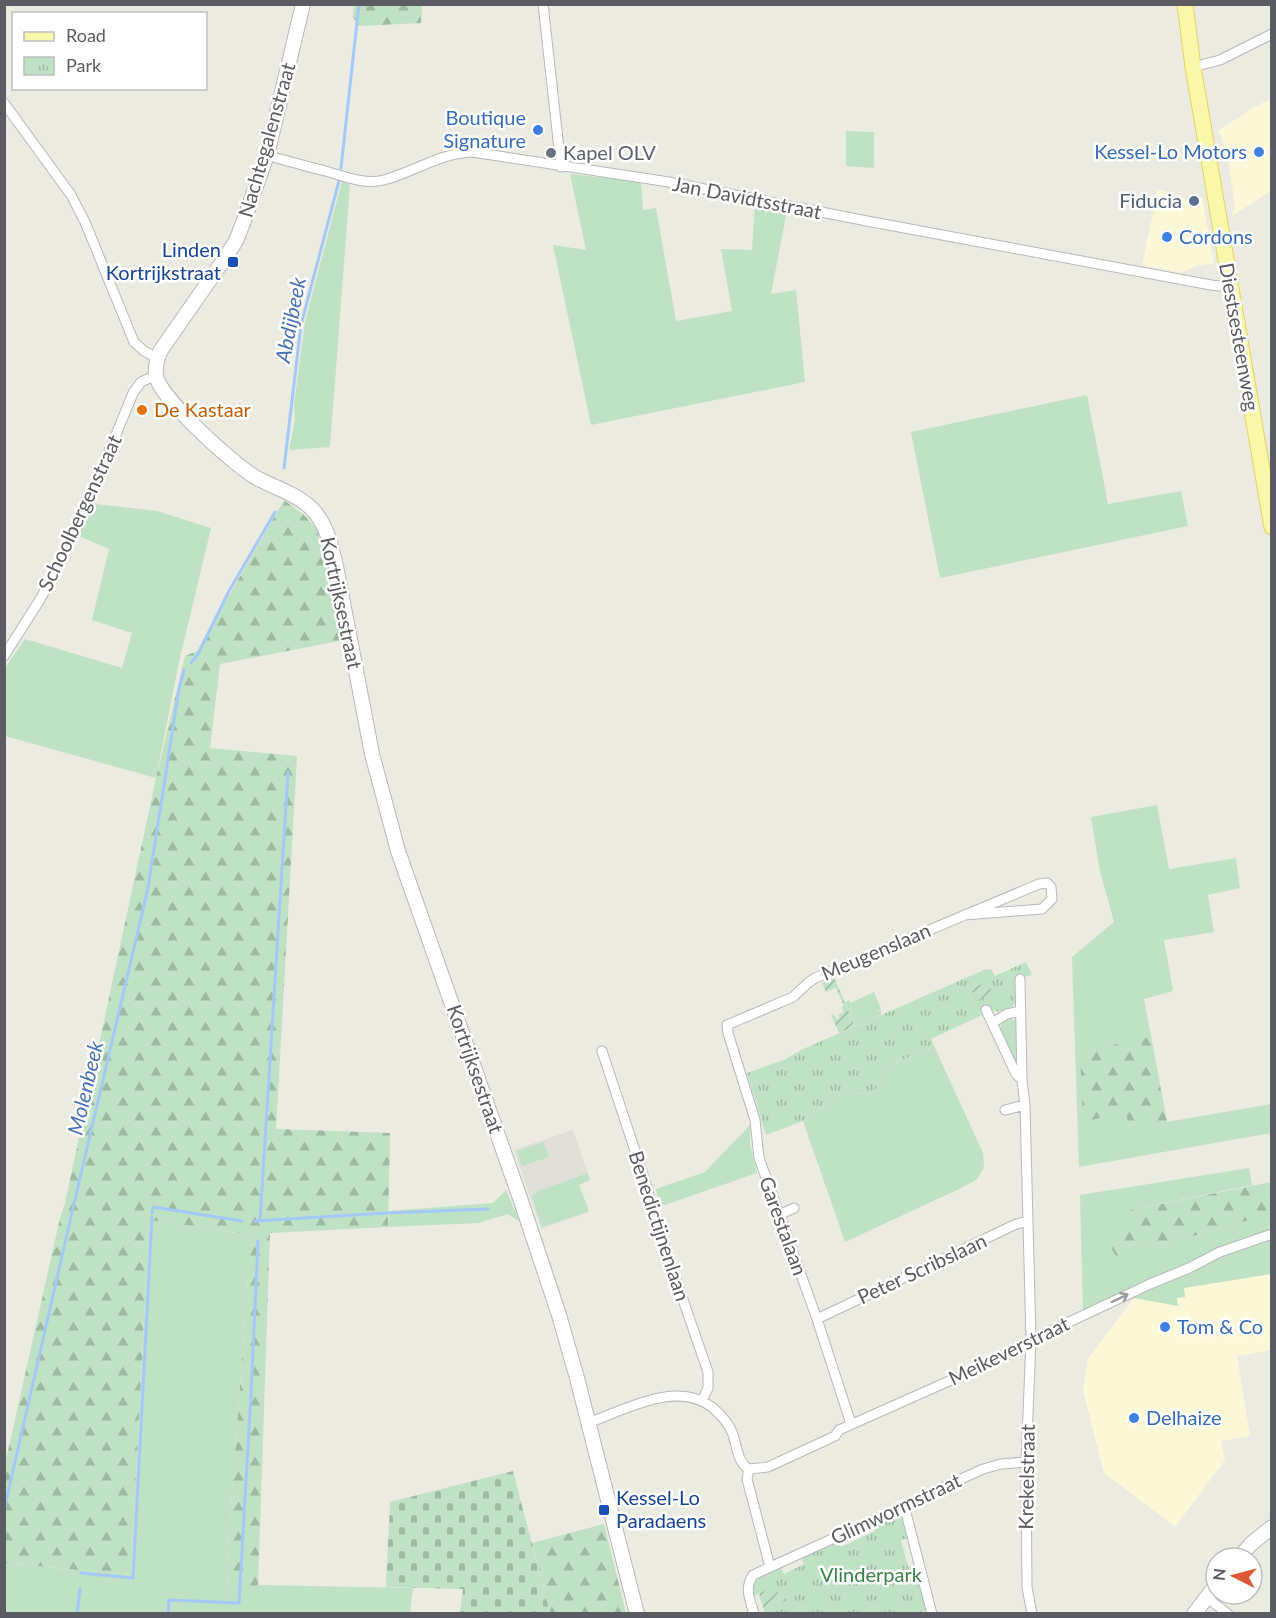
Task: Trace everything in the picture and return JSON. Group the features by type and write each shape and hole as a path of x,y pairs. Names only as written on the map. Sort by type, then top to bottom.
{"main road":[{"name":"Diestsesteenweg","path":"1185,4 1192,67 1272,527"}],"street":[{"name":"Nachtegalenstraat","path":"157,358 236,241 267,155 303,4"},
{"path":"543,4 561,166"},
{"path":"1192,67 1220,60 1272,34"},
{"path":"4,103 71,195 85,222 134,342 157,358 156,375"},
{"name":"Jan Davidtsstraat","path":"267,155 372,182 386,180 446,156 472,152 669,182 1211,285 1230,285"},
{"name":"Kortrijksestraat","path":"156,375 158,381 182,412 232,461 254,476 295,496 310,507 323,523 329,537 372,754 384,803 556,1305 637,1614"},
{"name":"Schoolbergenstraat","path":"4,656 41,598 82,518 133,393 141,382 156,375"},
{"name":"Meugenslaan","path":"727,1025 793,997 815,978 964,915 1021,891 1046,883 1050,885 1052,891 1052,898 1044,907 964,915"},
{"path":"1021,891 1024,910"},
{"name":"Krekelstraat","path":"1020,979 1031,1340 1026,1462 1027,1587 1032,1614"},
{"path":"986,1010 1016,1074 1022,1080"},
{"path":"992,1023 1008,1014 1020,1011"},
{"name":"Garestalaan","path":"727,1025 755,1120 759,1158 817,1319 851,1424"},
{"name":"Benedictijnenlaan","path":"602,1051 647,1187 652,1210 708,1372 708,1388 702,1401"},
{"path":"1005,1110 1025,1105"},
{"path":"779,1215 794,1208"},
{"name":"Peter Scribslaan","path":"817,1319 1014,1225 1027,1221"},
{"name":"Meikeverstraat","path":"749,1469 768,1467 835,1436 839,1430 851,1424 985,1365 1031,1340 1150,1284 1220,1252 1272,1234"},
{"path":"588,1422 667,1396 689,1397 702,1401 716,1411 732,1432 743,1464 749,1469 747,1479 770,1567"},
{"name":"Glimwormstraat","path":"754,1614 747,1589 753,1575 889,1513 905,1509 926,1495 983,1469 1001,1464 1026,1462"},
{"path":"905,1509 932,1614"},
{"path":"1249,1546 1272,1527"},
{"path":"1194,1614 1204,1601"}],"shaded area":[{"path":"1271,99 1271,191 1232,216 1235,205 1227,155 1218,131 1254,107"},
{"path":"1158,190 1173,193 1187,200 1202,197 1214,263 1196,266 1181,273 1142,265"},
{"path":"573,1130 590,1180 579,1185 589,1212 541,1229 514,1150"},
{"path":"1271,1274 1271,1350 1237,1356 1250,1436 1221,1441 1225,1460 1175,1527 1104,1473 1083,1390 1088,1359 1134,1298 1185,1296 1184,1288"}],"green space":[{"path":"354,5 422,5 421,23 359,26 353,17"},
{"path":"846,131 874,132 874,168 846,166"},
{"path":"570,174 641,182 643,210 656,208 676,321 732,311 721,249 752,250 755,204 787,210 771,294 796,290 805,382 591,425 553,245 586,250"},
{"path":"342,181 350,185 330,447 289,450 295,419 294,405 305,322"},
{"path":"1087,395 1108,504 1181,491 1188,526 940,578 911,432"},
{"path":"284,500 304,515 317,529 344,640 220,664 210,748 297,756 276,1129 390,1133 388,1227 270,1233 258,1585 230,1594 227,1563 251,1235 149,1220 131,1575 5,1563 5,1464 65,1203 156,778 185,656 197,651"},
{"path":"95,504 157,511 211,528 179,662 156,778 5,736 5,668 25,639 122,668 132,633 92,620 109,549 79,536"},
{"path":"1157,805 1169,869 1236,858 1240,888 1208,895 1214,932 1164,940 1173,991 1144,999 1167,1122 1271,1104 1271,1133 1079,1167 1072,957 1114,922 1100,871 1091,817"},
{"path":"1026,962 1032,975 1015,979 1016,999 1008,1010 1000,1012 987,1009 981,1012 982,1015 931,1039 934,1046 884,1068 881,1085 872,1091 861,1093 846,1091 803,1121 766,1135 747,1073 786,1059 801,1050 984,970 991,969 995,976"},
{"path":"834,977 855,1026 839,1033 831,1015 834,1014 836,1019 840,1018 838,1015 844,1012 841,1007 844,1006 836,988 826,992 822,983"},
{"path":"988,982 993,995 976,1001 971,988"},
{"path":"874,992 881,1009 875,1012 882,1010 881,1015 855,1026 845,1002 849,1000 850,1003"},
{"path":"1007,1018 1017,1021 1019,1067 1017,1068 999,1030"},
{"path":"1151,1037 1167,1122 1152,1120 1141,1129 1129,1124 1125,1112 1083,1122 1080,1052"},
{"path":"934,1046 983,1153 984,1168 976,1180 845,1242 803,1121 846,1091 860,1094 881,1085 884,1068"},
{"path":"750,1125 750,1144 757,1173 659,1207 656,1189 705,1172"},
{"path":"544,1142 549,1157 522,1166 517,1151"},
{"path":"1249,1168 1252,1185 1131,1210 1143,1246 1193,1236 1270,1213 1272,1215 1271,1274 1184,1288 1185,1297 1177,1298 1178,1306 1134,1298 1083,1311 1080,1195"},
{"path":"588,1173 590,1180 579,1185 589,1211 542,1227 532,1197 538,1191"},
{"path":"1271,1182 1271,1215 1193,1236 1143,1246 1133,1259 1118,1260 1110,1246 1120,1224 1131,1210"},
{"path":"506,1190 520,1222 508,1214 479,1223 388,1227 389,1211 493,1203"},
{"path":"149,1220 251,1235 227,1563 230,1593 258,1585 413,1588 410,1613 5,1613 4,1563 131,1575"},
{"path":"513,1471 550,1613 460,1613 463,1589 386,1587 390,1502"},
{"name":"Vlinderpark","path":"893,1516 901,1517 909,1538 901,1540 908,1567 916,1565 927,1610 920,1614 765,1613 759,1594 752,1595 754,1584 765,1574 781,1568 784,1574 804,1564 801,1558 838,1540 841,1547 875,1531 872,1524"},
{"path":"604,1524 626,1613 550,1613 532,1543"},
{"path":"778,1592 787,1601 769,1602 764,1610 759,1593"}],"waterway":[{"name":"Abdijbeek","path":"341,168 359,4"},
{"name":"Abdijbeek","path":"284,468 301,325 339,181"},
{"name":"Abdijbeek","path":"191,663 275,512"},
{"name":"Molenbeek","path":"4,1510 148,888 179,689 184,670"},
{"path":"260,1221 288,772"},
{"path":"152,1213 153,1207 242,1221"},
{"path":"255,1221 488,1209"},
{"path":"81,1573 133,1578 152,1217"},
{"path":"168,1614 169,1600 239,1603 258,1241"},
{"path":"77,1614 80,1589"}],"place":[{"name":"Boutique Signature","path":"538,130"},
{"name":"Kessel-Lo Motors","path":"1259,152"},
{"name":"Kapel OLV","path":"551,153"},
{"name":"Fiducia","path":"1194,201"},
{"name":"Cordons","path":"1167,237"},
{"name":"Linden Kortrijkstraat","path":"233,262"},
{"name":"De Kastaar","path":"142,410"},
{"name":"Tom & Co","path":"1165,1327"},
{"name":"Delhaize","path":"1134,1418"},
{"name":"Kessel-Lo Paradaens","path":"604,1510"}]}
